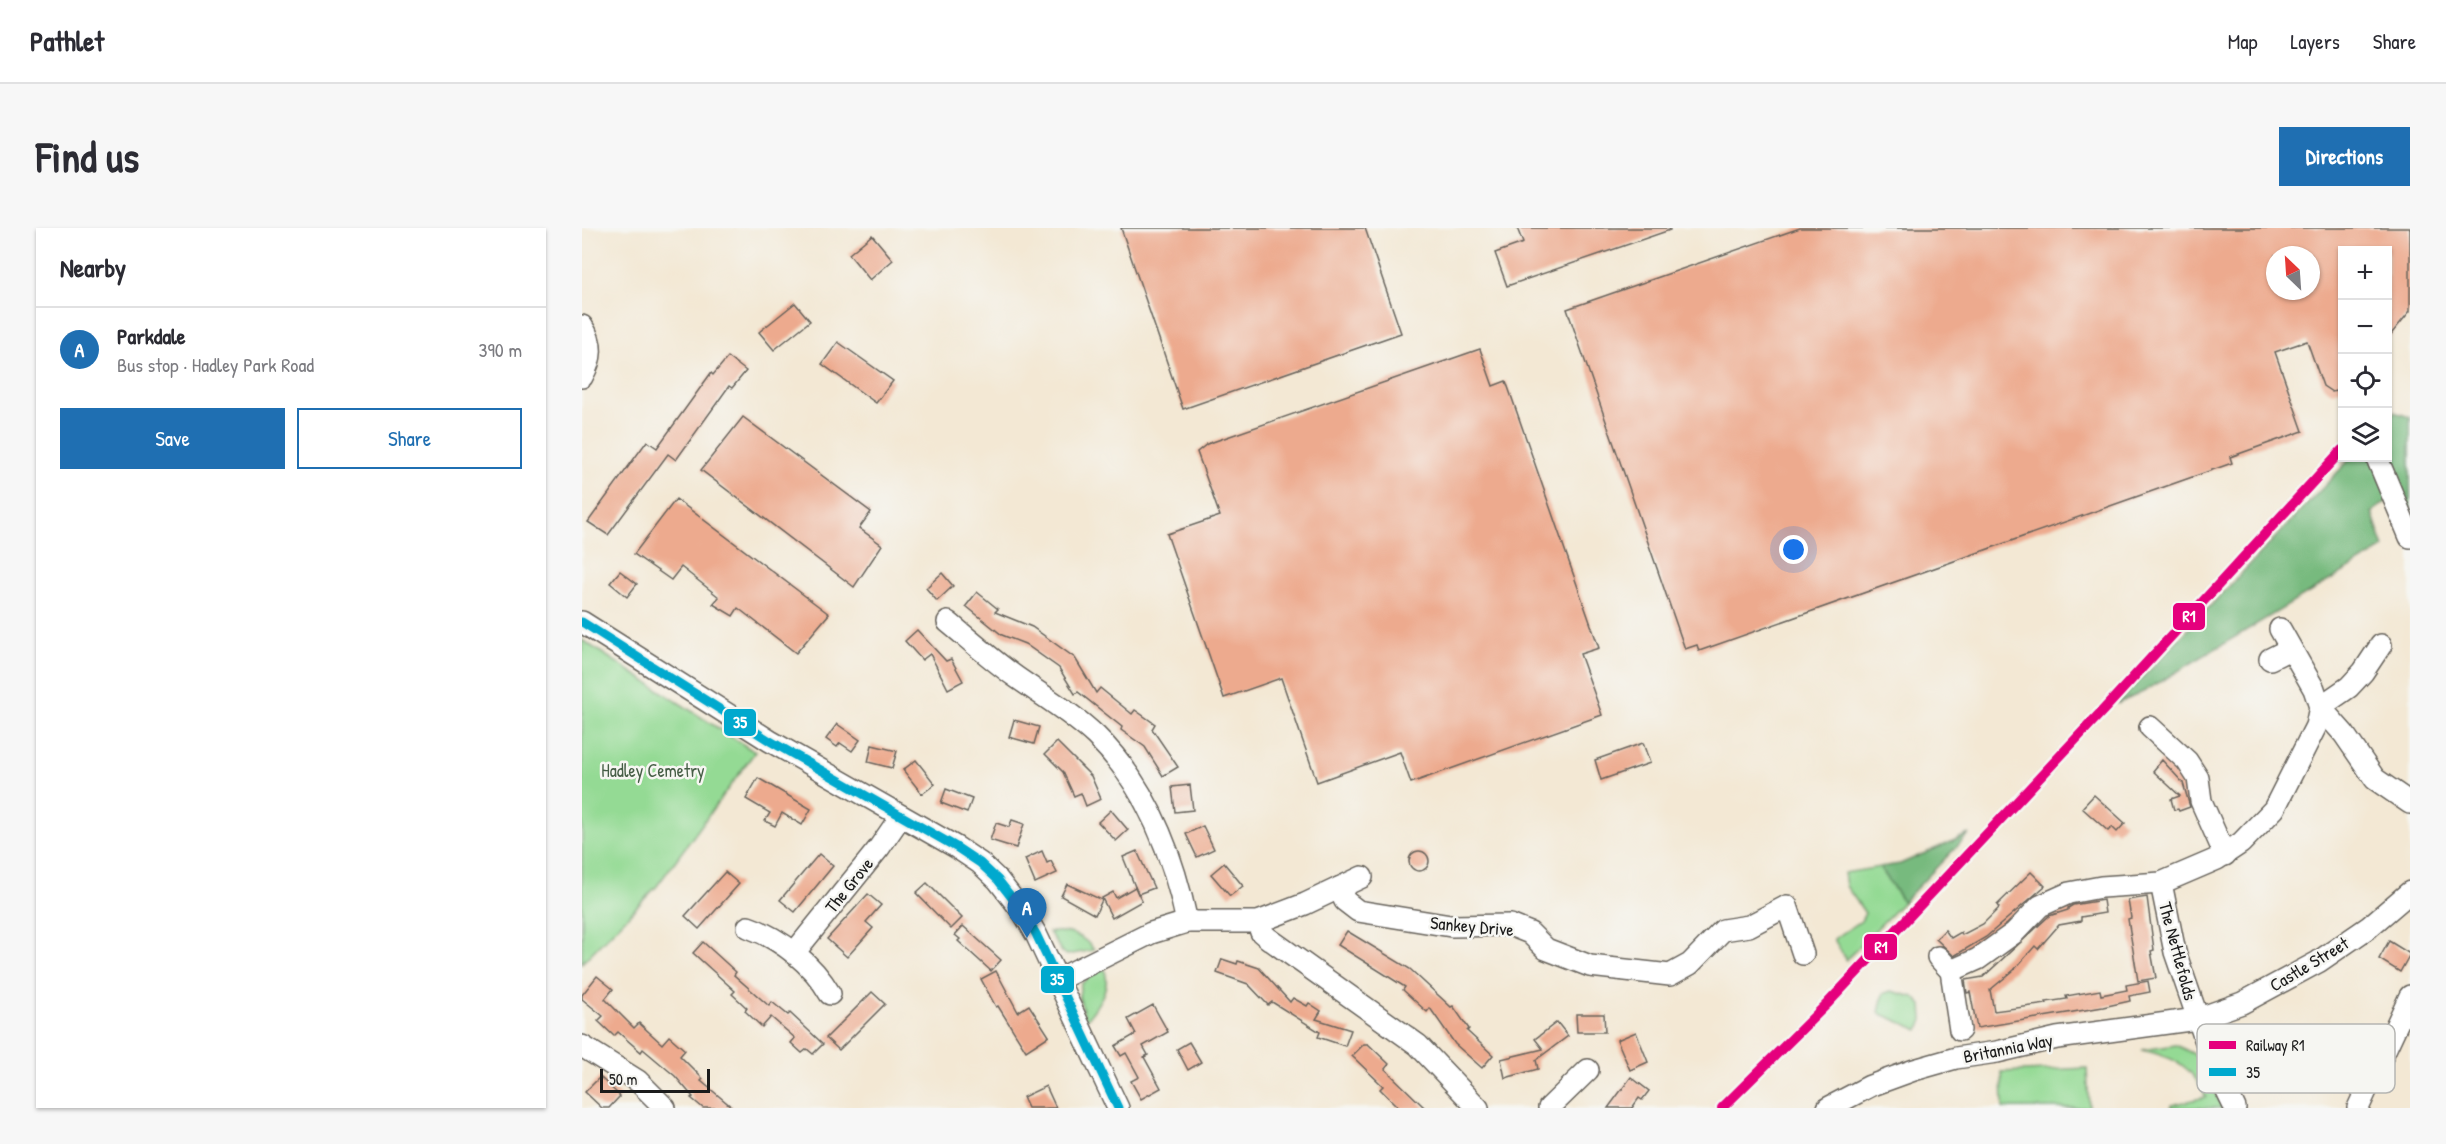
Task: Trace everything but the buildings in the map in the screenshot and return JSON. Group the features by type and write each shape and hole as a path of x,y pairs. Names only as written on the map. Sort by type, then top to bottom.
{"street":[{"path":"582,326 588,334 591,358 582,377"},
{"path":"2379,462 2410,537"},
{"path":"582,622 770,741 980,862 998,880 1023,912 1118,1108"},
{"path":"948,622 1008,671 1075,718 1097,737 1130,775 1165,846 1182,896 1187,922"},
{"path":"2280,629 2313,689 2320,707 2344,734 2375,779 2410,802"},
{"path":"2320,707 2349,687 2381,645"},
{"path":"2271,659 2290,649"},
{"name":"The Nettlefolds","path":"1960,1030 1944,964 1978,959 2014,933 2040,906 2069,893 2101,887 2161,883 2225,855 2241,843 2274,809 2316,726 2320,707"},
{"path":"2150,727 2187,761 2198,778 2201,801 2225,855"},
{"name":"The Grove","path":"794,953 879,848 901,816"},
{"path":"1057,980 1151,933 1187,922 1258,922 1305,904 1362,877"},
{"name":"The Nettlefolds","path":"2161,883 2175,952 2199,1024"},
{"name":"Sankey Drive","path":"1339,888 1345,901 1358,910 1450,926 1510,925 1530,933 1546,949 1590,966 1670,975 1690,964 1723,930 1749,926 1787,906 1803,954"},
{"name":"Castle Street","path":"2197,1019 2242,1003 2318,962 2369,927 2410,892"},
{"path":"1258,922 1261,932 1268,938 1418,1045 1478,1108"},
{"path":"748,927 769,934 794,953 822,979 830,993"},
{"path":"2395,1028 2410,996"},
{"name":"Britannia Way","path":"1828,1108 1870,1086 1956,1058 1997,1052 2057,1038 2197,1019"},
{"path":"582,1046 638,1081 665,1108"},
{"path":"1549,1108 1588,1070"},
{"name":"The Nettlefolds","path":"2228,1093 2235,1108"},
{"path":"2358,1108 2365,1093"}],"green space":[{"path":"2394,412 2410,417 2410,522 2398,494 2372,512 2384,548 2143,692 2117,704 2347,462 2392,462 2392,414"},
{"name":"Hadley Cemetry","path":"582,640 755,752 657,886 582,963"},
{"path":"1969,834 1903,902 1880,867 1900,864"},
{"path":"1880,867 1903,902 1846,960 1834,939 1861,921 1865,913 1846,886 1844,873"},
{"path":"1049,932 1062,932 1080,937 1094,950 1067,955 1062,952"},
{"path":"1103,966 1106,973 1106,987 1088,1018 1085,1018 1079,996 1081,984"},
{"path":"1891,991 1914,997 1922,1005 1923,1020 1919,1030 1879,1013 1883,994"},
{"path":"2176,1045 2194,1054 2197,1060 2197,1082 2188,1070 2173,1060 2142,1050"},
{"path":"2087,1068 2089,1108 2003,1108 2002,1072"},
{"path":"2204,1093 2215,1093 2223,1108 2171,1108 2171,1105 2206,1097"}],"rail line":[{"name":"R1","path":"1722,1108 1827,1004 2107,706 2338,454"}],"transit line":[{"name":"35","path":"582,622 770,741 980,863 998,880 1023,912 1036,934 1118,1108"}],"place":[{"name":"Parkdale","path":"1027,938"}]}
